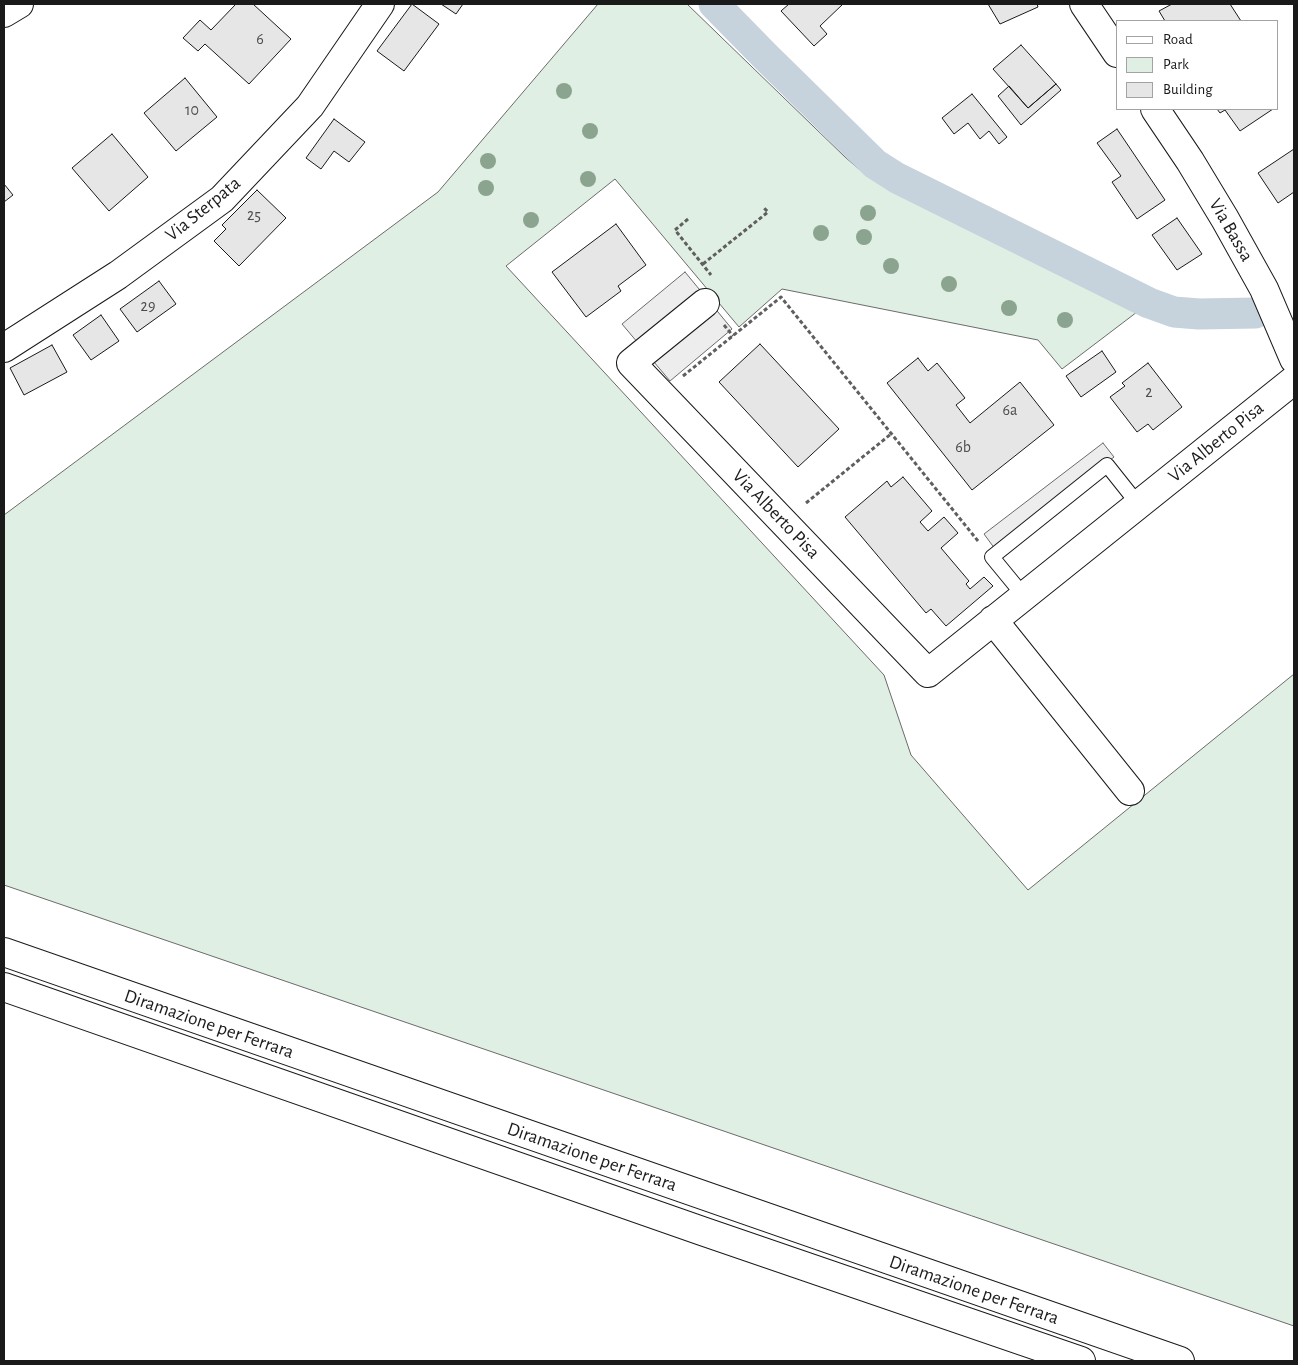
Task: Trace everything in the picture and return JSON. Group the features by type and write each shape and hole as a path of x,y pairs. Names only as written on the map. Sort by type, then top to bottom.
{"main road":[{"path":"4,13 19,4"},
{"name":"Via Sterpata","path":"4,348 118,275 222,199 310,106 380,4"},
{"path":"1084,4 1116,52"},
{"name":"Via Bassa","path":"1156,110 1225,219 1264,289 1294,359"},
{"name":"Via Alberto Pisa","path":"705,303 631,363 928,673 1294,380"},
{"path":"993,620 1130,791"},
{"name":"Diramazione per Ferrara","path":"4,952 1180,1361"},
{"name":"Diramazione per Ferrara","path":"4,987 1081,1361"}],"lane":[{"path":"1024,596 992,557 1106,465 1138,504"}],"path":[{"path":"703,264 768,212 764,208"},
{"path":"662,394 780,297 992,557"},
{"path":"783,522 891,434"}],"green space":[{"path":"598,4 687,4 867,176 1137,312 1062,369 1038,340 782,289 739,327 615,179 506,266 884,675 911,755 1028,890 1294,674 1294,1326 4,885 4,515 438,192"}],"shaded area":[{"path":"685,272 732,329 670,381 622,324"},
{"path":"1103,443 1114,457 995,549 984,534"}],"building":[{"path":"236,4 253,4 291,39 249,84 205,44 198,51 183,38 200,20 211,30"},
{"path":"412,4 439,24 404,71 377,51"},
{"path":"441,4 463,4 456,14"},
{"path":"789,4 843,4 820,26 827,34 814,46 781,11"},
{"path":"988,4 1037,4 1038,7 1000,24"},
{"path":"1172,4 1230,4 1240,20 1164,20 1159,11"},
{"path":"1021,45 1056,84 1028,108 993,69"},
{"path":"185,78 217,117 176,151 144,113"},
{"path":"1056,84 1061,90 1021,125 998,96 1009,86 1028,108"},
{"path":"972,94 1007,137 999,144 989,131 980,139 968,123 954,134 942,118"},
{"path":"1225,110 1272,110 1240,131"},
{"path":"334,119 365,142 349,162 334,151 321,169 306,158"},
{"path":"1117,129 1165,200 1137,219 1112,182 1121,176 1097,143"},
{"path":"112,134 148,177 109,211 72,168"},
{"path":"1294,149 1294,192 1278,203 1258,173"},
{"path":"4,184 13,195 4,202"},
{"path":"257,190 286,218 239,266 214,241 226,229 222,225"},
{"path":"1177,218 1202,254 1177,270 1152,235"},
{"path":"616,224 646,265 618,286 621,291 586,317 552,272"},
{"path":"159,281 176,304 137,332 120,309"},
{"path":"101,315 119,341 91,360 73,335"},
{"path":"760,344 839,429 798,467 719,382"},
{"path":"52,345 67,372 24,395 10,368"},
{"path":"1102,351 1116,372 1081,397 1066,376"},
{"path":"918,358 928,371 937,363 965,398 956,405 970,423 1020,382 1054,425 972,490 887,383"},
{"path":"1148,363 1182,407 1153,430 1148,424 1137,432 1110,397 1125,386 1122,383"},
{"path":"903,477 932,511 920,522 928,531 944,517 958,533 941,548 969,581 966,584 970,589 984,577 993,586 946,626 931,609 926,613 845,517 887,481 891,487"}],"waterway":[{"path":"714,4 875,164 897,178 1149,303 1174,312 1199,314 1255,313"}]}
